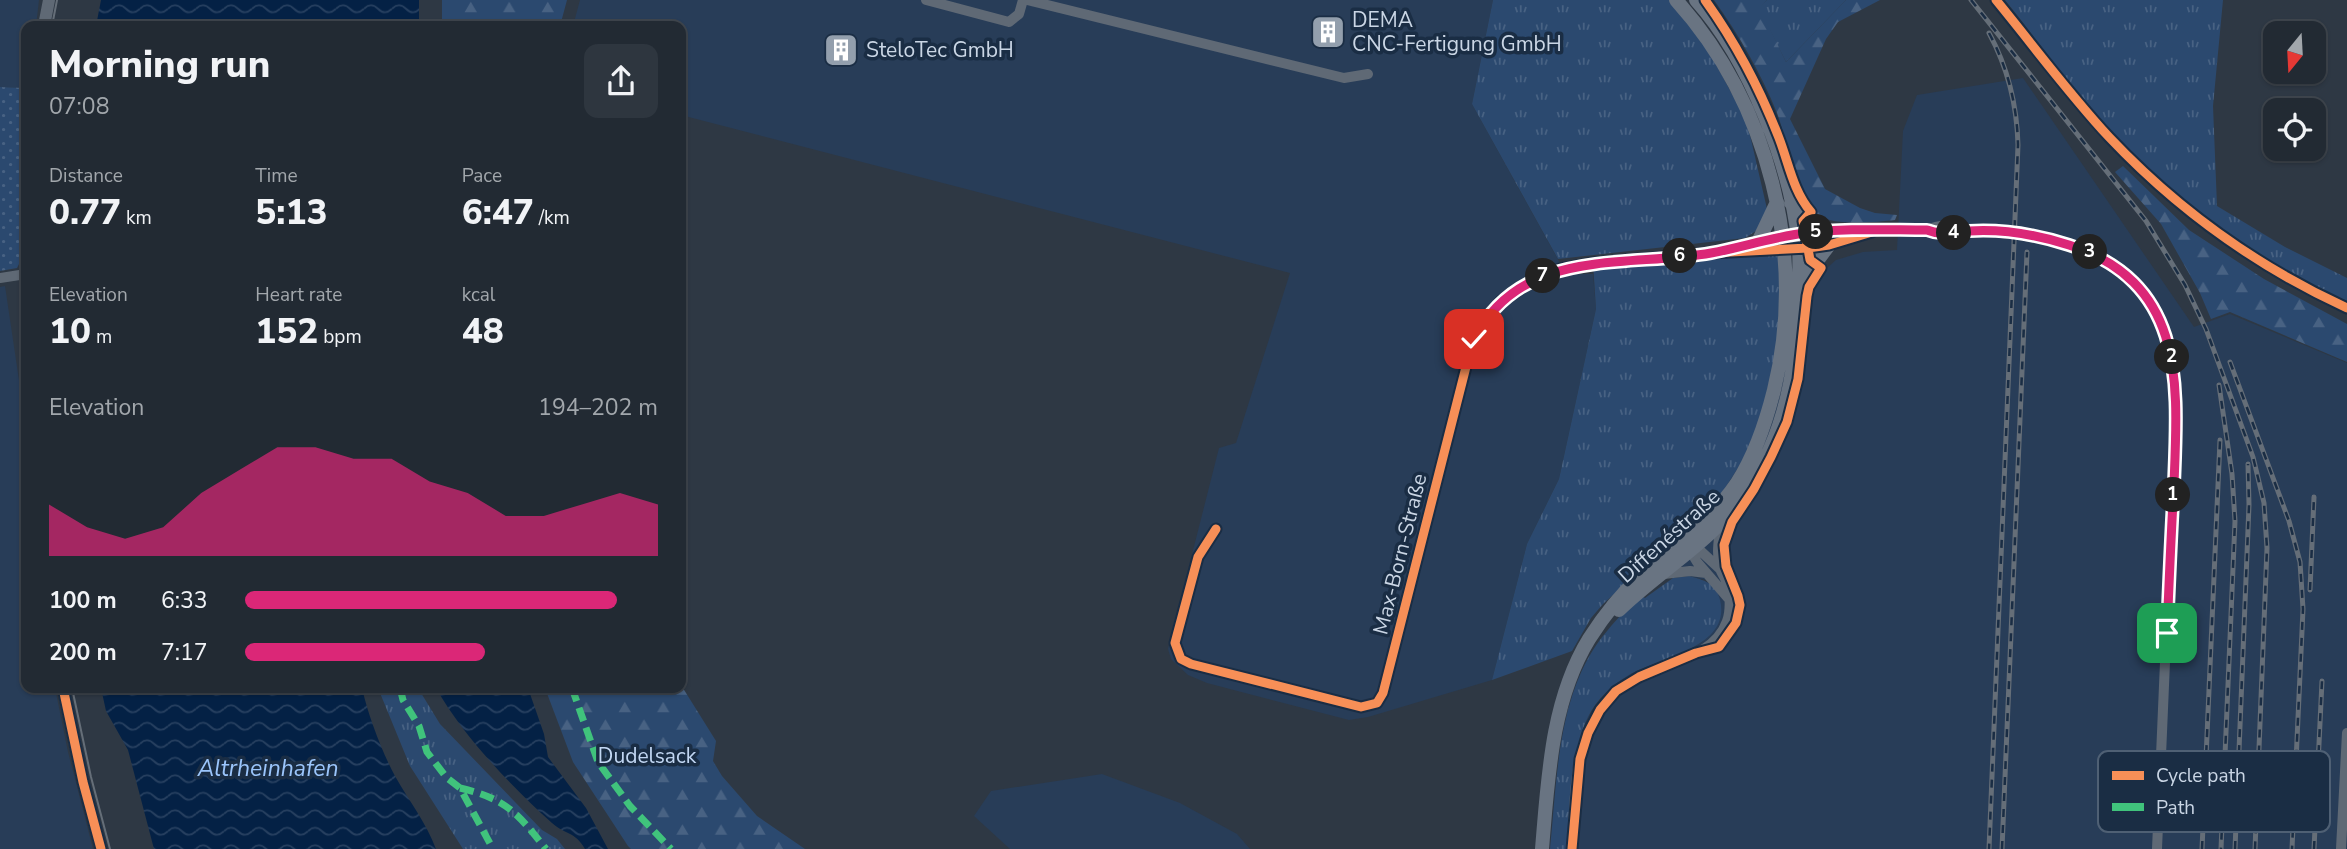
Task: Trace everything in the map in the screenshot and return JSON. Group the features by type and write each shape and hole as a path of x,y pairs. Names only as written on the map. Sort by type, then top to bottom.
{"main road":[{"name":"Diffenéstraße","path":"1676,0 1716,52 1741,98 1784,202"},
{"name":"Diffenéstraße","path":"1542,849 1557,722 1581,655 1610,608 1637,579 1690,545 1721,521 1743,496 1756,475 1781,419 1797,344 1798,286 1779,155 1754,91 1732,48 1696,0"},
{"path":"1759,240 1784,202 1829,238 1798,286"},
{"name":"Diffenéstraße","path":"1601,624 1660,575 1690,545 1736,484 1753,453 1768,416 1783,342 1791,242"}],"street":[{"path":"45,21 49,0"},
{"path":"926,0 1009,22 1019,14 1025,0 1343,78 1368,74"},
{"path":"1996,0 2108,135 2175,199 2255,258 2347,308"},
{"path":"1791,242 1872,232 1927,230 1937,234 1968,230 2043,238 2092,253 2121,270 2141,289 2163,325 2170,345 2176,385 2161,751"},
{"name":"Max-Born-Straße","path":"1711,253 1759,240 1791,242"},
{"name":"Max-Born-Straße","path":"1216,529 1198,557 1194,569 1175,643 1181,659 1191,664 1361,707 1377,702 1383,693 1466,363 1474,339 1488,315 1501,301 1529,283 1560,269 1791,242"},
{"path":"0,278 21,275"},
{"path":"1572,849 1580,759 1588,733 1600,710 1616,691 1639,677 1696,653 1713,642 1727,622 1727,584 1720,569 1717,544 1721,521"},
{"path":"1690,545 1720,569"},
{"path":"1690,545 1706,573 1728,599"},
{"path":"1660,575 1678,571 1706,573"},
{"path":"65,693 83,782 101,849"},
{"path":"2343,846 2347,733"}],"shaded area":[{"path":"0,0 39,0 37,21 21,21 21,88 0,87"},
{"path":"580,0 1493,0 1472,104 1566,274 1593,274 1596,309 1559,479 1527,544 1492,680 1368,717 1349,720 1207,683 1188,675 1171,659 1168,649 1219,448 1236,443 1290,273 686,116 686,21 574,21"},
{"path":"2023,78 2194,327 2230,314 2347,363 2347,849 1567,849 1578,745 1588,717 1612,686 1630,674 1687,651 1702,642 1715,628 1720,617 1721,606 1706,580 1689,576 1667,547 1782,316 1836,260 1863,252 1897,250 1903,131 1917,95"},
{"path":"5,286 21,406 21,693 56,693 93,849 0,849 0,287"},
{"path":"1102,774 1180,803 1237,834 1250,849 1010,849 974,816 991,791"}],"green space":[{"path":"442,0 567,0 561,21 442,21"},
{"path":"1493,0 1669,0 1709,51 1747,122 1767,209 1756,231 1745,238 1558,259 1472,104"},
{"path":"1714,0 1767,0 1760,8 1786,62 1846,0 1880,0 1838,22 1826,39 1790,119 1825,189 1860,208 1875,213 1897,215 1895,220 1856,223 1836,221 1820,216 1811,208 1798,184 1777,113 1764,83"},
{"path":"1767,0 1846,0 1786,62 1759,8"},
{"path":"2005,0 2223,0 2213,106 2217,206 2285,247 2347,278 2347,301 2256,252 2226,232 2170,187 2105,125"},
{"path":"0,87 21,88 19,264 17,268 0,271"},
{"path":"2123,166 2189,230 2264,279 2347,324 2347,362 2230,312 2211,319 2200,293 2161,224 2115,172"},
{"path":"1784,249 1785,314 1760,421 1741,463 1716,502 1603,604 1591,618 1572,651 1492,680 1527,544 1559,479 1596,309 1593,263"},
{"path":"1689,576 1709,583 1718,594 1721,616 1715,630 1690,649 1623,679 1596,705 1588,717 1578,746 1567,849 1550,849 1561,743 1566,717 1584,667 1607,631 1641,596 1645,598 1673,578"},
{"path":"380,693 421,693 440,724 542,830 557,839 565,849 463,849 410,766"},
{"name":"Dudelsack","path":"547,693 686,693 716,741 713,761 722,776 757,816 805,849 631,849 573,762"}],"water":[{"path":"101,0 419,0 419,21 97,21"},
{"name":"Altrheinhafen","path":"102,693 364,693 385,756 436,849 154,849 128,750 106,711"},
{"path":"439,693 530,693 544,734 548,757 586,808 608,849 585,849 574,836 557,827 536,809 504,777"}],"tram line":[{"path":"53,21 57,0"},
{"path":"73,693 110,849"}],"railway":[{"path":"1971,0 2146,221 2185,285 2206,329 2253,457 2264,503 2267,548 2259,751"},
{"path":"1989,33 2010,87 2018,145 1989,849"},
{"path":"2002,849 2027,252"},
{"path":"2230,362 2289,521 2300,562 2303,609 2296,751"},
{"path":"2219,385 2232,474 2235,521 2225,751"},
{"path":"2206,751 2220,440"},
{"path":"2239,751 2249,505 2248,464"},
{"path":"2310,590 2314,497"},
{"path":"2319,751 2322,681"},
{"path":"2202,849 2203,832"},
{"path":"2221,849 2222,832"},
{"path":"2235,849 2236,832"},
{"path":"2255,849 2256,832"},
{"path":"2292,849 2293,832"},
{"path":"2314,849 2315,832"}],"marked path":[{"path":"401,693 419,726 427,752 446,777 460,788 493,849"},
{"path":"574,693 598,762 630,806 671,849"},
{"path":"460,788 489,797 510,809 546,849"}],"cycle path":[{"path":"1572,849 1580,759 1588,733 1600,710 1616,691 1639,677 1696,653 1719,647 1736,623 1740,605 1726,566 1724,545 1732,522 1754,489 1787,422 1798,379 1807,296 1809,287 1821,268 1810,260 1803,221 1811,212 1796,186 1772,120 1737,50 1705,0"},
{"path":"1996,0 2094,121 2162,188 2250,255 2347,308"},
{"path":"1216,529 1198,557 1175,643 1181,659 1191,664 1361,707 1377,703 1383,693 1467,363 1483,322 1501,301 1529,283 1560,269 1593,263 1711,253 1808,248 1829,245 1872,232"},
{"path":"64,693 101,849"}],"place":[{"name":"DEMA CNC-Fertigung GmbH","path":"1328,32"},
{"name":"SteloTec GmbH","path":"841,50"}],"route":[{"path":"1474,339 1483,322 1501,301 1529,283 1560,269 1711,253 1759,240 1805,233 1927,230 1937,234 1949,234 1968,230 2043,238 2092,253 2121,270 2141,289 2163,325 2170,345 2176,385 2176,429 2167,633"}]}
